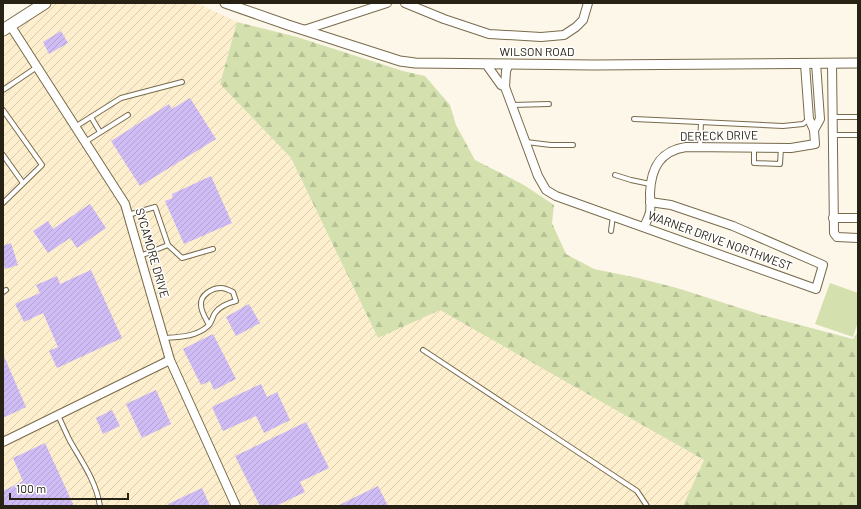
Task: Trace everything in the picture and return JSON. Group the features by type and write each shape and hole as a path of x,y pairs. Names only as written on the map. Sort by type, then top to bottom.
{"main road":[{"path":"6,28 45,3"}],"street":[{"name":"WILSON ROAD","path":"225,3 400,61 416,63 858,63"},
{"path":"304,30 387,3"},
{"path":"405,3 444,19 489,34 541,37 564,35 576,27 583,20 588,3"},
{"name":"SYCAMORE DRIVE","path":"6,28 37,67 125,204 170,360 236,506"},
{"name":"DERECK DRIVE","path":"644,227 650,212 652,173 655,166 664,156 674,149 686,147 791,148 815,144 814,130 820,119 816,63"},
{"path":"832,63 834,232 837,237 858,238"},
{"path":"486,64 505,87"},
{"name":"WARNER DRIVE NORTHWEST","path":"509,64 506,71 505,87 538,176 546,190 556,196 816,289 823,265 733,226 671,205 650,202"},
{"path":"805,64 809,119 814,130"},
{"path":"833,218 858,218"},
{"path":"3,442 170,360"}],"lane":[{"path":"3,90 37,67"},
{"path":"75,128 121,98 182,82"},
{"path":"512,105 549,104"},
{"path":"3,110 42,165 22,183 3,204"},
{"path":"85,142 128,115"},
{"path":"3,120 7,116"},
{"path":"91,117 100,132"},
{"path":"832,117 858,117"},
{"path":"634,118 784,126 803,124 809,119"},
{"path":"700,147 701,122"},
{"path":"833,135 858,135"},
{"path":"525,142 551,145 573,145"},
{"path":"754,148 754,163 780,164 781,148"},
{"path":"3,155 22,183"},
{"path":"615,175 651,184"},
{"path":"128,215 155,207 168,245 182,258 212,249"},
{"path":"611,231 613,216"},
{"path":"140,256 168,245"},
{"path":"164,338 198,334 209,325 215,313 226,304 236,301 233,292 223,288 213,289 204,295 200,303 203,314 209,325"},
{"path":"423,350 637,491 646,506"},
{"path":"58,415 70,440 89,472 98,494 100,506"}],"shaded area":[{"path":"52,3 197,3 237,22 220,84 291,158 378,338 440,309 704,460 683,506 3,506 3,30"}],"green space":[{"path":"237,22 297,37 403,71 425,76 450,105 456,125 475,160 524,185 554,205 552,223 566,254 594,269 677,288 762,315 853,339 858,332 858,506 683,506 704,460 440,310 378,338 291,158 220,84"},
{"path":"830,283 858,293 858,322 853,337 815,324"}],"building":[{"path":"61,31 68,43 49,54 43,42"},
{"path":"190,98 216,139 140,186 111,141 169,104 172,109"},
{"path":"211,176 232,223 184,244 165,201 173,198 172,194"},
{"path":"90,204 106,228 77,248 70,238 48,253 33,231 48,221 53,229"},
{"path":"11,243 18,265 5,269 3,262 3,246"},
{"path":"91,270 122,338 57,368 49,351 58,347 43,313 24,322 15,304 40,293 36,285 57,276 60,284"},
{"path":"249,304 260,323 236,336 226,317"},
{"path":"213,334 236,379 214,390 210,381 201,385 183,349"},
{"path":"3,354 26,407 3,418"},
{"path":"261,384 267,397 277,392 290,420 264,433 256,416 223,431 212,407"},
{"path":"156,390 171,424 142,438 126,404"},
{"path":"112,410 120,426 103,434 96,418"},
{"path":"306,422 329,468 300,482 305,492 276,506 260,506 235,456"},
{"path":"45,443 74,506 3,506 3,491 23,481 13,458"},
{"path":"378,486 388,506 337,506"},
{"path":"202,488 210,506 169,506 168,504"}]}
